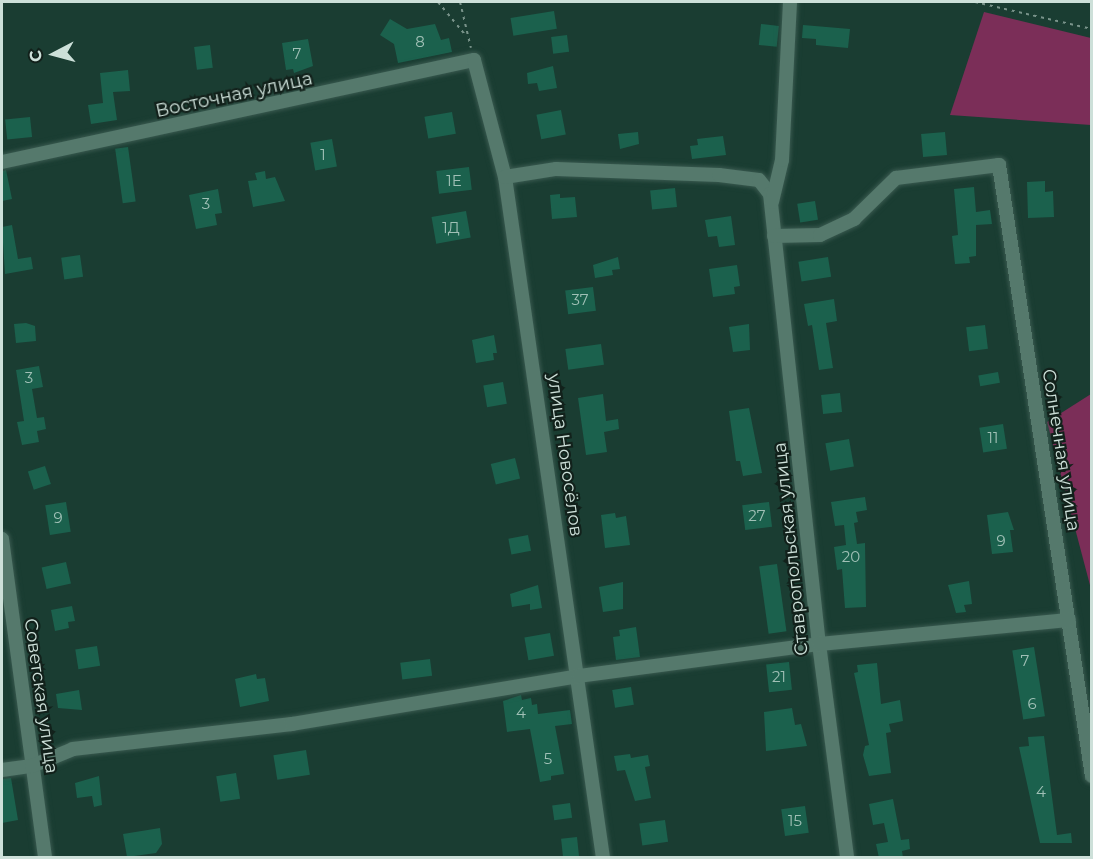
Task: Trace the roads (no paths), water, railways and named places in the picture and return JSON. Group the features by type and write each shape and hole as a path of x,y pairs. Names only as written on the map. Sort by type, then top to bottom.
{"street":[{"path":"771,206 782,160 790,2"},
{"name":"Восточная улица","path":"2,162 474,60"},
{"name":"улица Новосёлов","path":"474,60 505,177 579,676 603,858"},
{"name":"Солнечная улица","path":"774,236 820,235 854,219 896,178 999,165 1092,776"},
{"path":"505,177 556,169 719,175 759,180 770,194 771,206"},
{"name":"Ставропольская улица","path":"771,206 819,644 847,858"},
{"name":"Советская улица","path":"2,538 45,858"},
{"path":"2,770 32,766 73,749 292,724 579,676 819,644 1069,620"}]}
